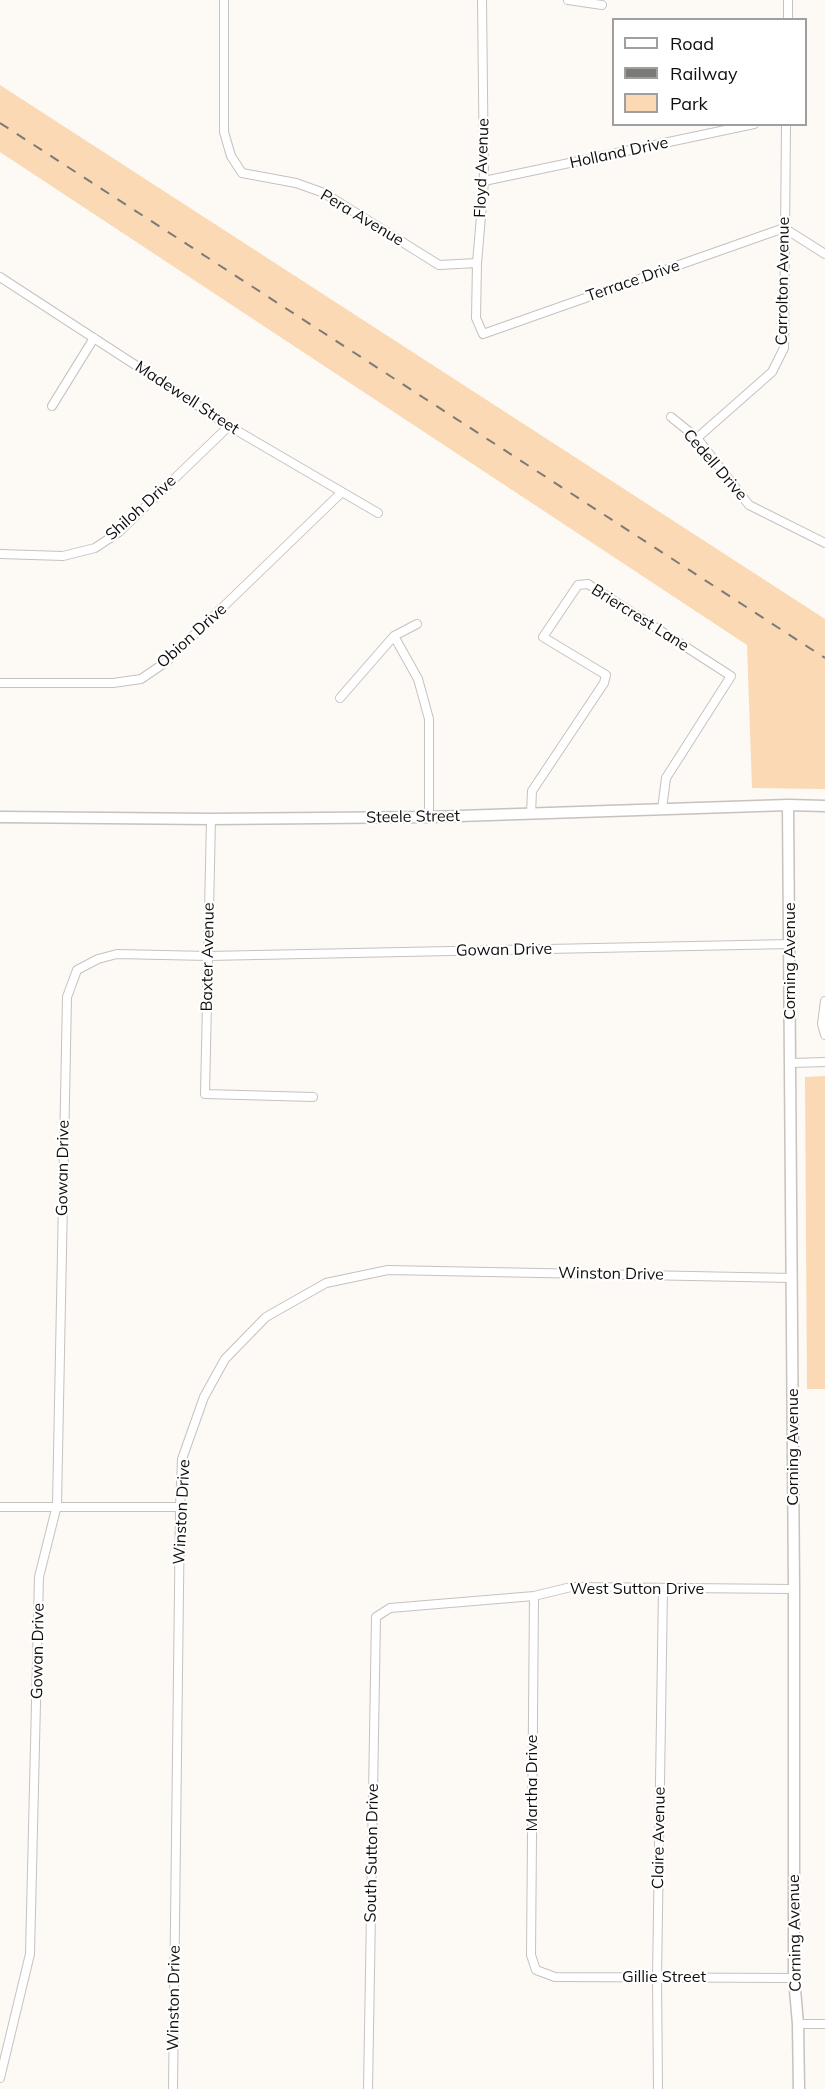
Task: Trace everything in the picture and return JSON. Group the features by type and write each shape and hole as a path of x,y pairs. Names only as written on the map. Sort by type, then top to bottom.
{"street":[{"name":"Pera Avenue","path":"224,0 224,132 231,156 242,173 296,183 324,193 439,265 477,263"},
{"name":"Floyd Avenue","path":"482,0 484,181 477,263 476,318 483,334"},
{"path":"568,0 602,5"},
{"path":"788,0 788,18"},
{"name":"Holland Drive","path":"484,181 745,126"},
{"name":"Carrolton Avenue","path":"697,438 772,372 784,348 786,126"},
{"path":"784,228 825,254"},
{"name":"Terrace Drive","path":"483,334 784,228"},
{"name":"Madewell Street","path":"0,277 229,426 378,513"},
{"path":"52,406 94,338"},
{"name":"Cedell Drive","path":"671,417 697,438 749,505 825,543"},
{"name":"Shiloh Drive","path":"0,555 63,556 95,548 119,532 229,426"},
{"name":"Obion Drive","path":"0,683 113,683 141,678 166,662 342,492"},
{"name":"Briercrest Lane","path":"531,813 532,791 604,683 606,675 543,637 578,585 588,584 731,676 666,778 662,809"},
{"path":"340,698 394,636 417,624"},
{"path":"394,636 418,679 429,719 429,817"},
{"name":"Steele Street","path":"0,817 210,819 429,817 788,805 825,806"},
{"name":"Corning Avenue","path":"788,805 794,1589 794,1978 798,2024 799,2089"},
{"name":"Baxter Avenue","path":"210,819 205,1094 313,1097"},
{"name":"Gowan Drive","path":"0,2078 30,1954 39,1577 57,1505 67,997 76,970 98,959 117,954 208,956 790,944"},
{"path":"825,1001 822,1024 825,1035"},
{"path":"791,1063 825,1062"},
{"name":"Winston Drive","path":"173,2089 182,1459 204,1397 225,1359 266,1317 326,1283 388,1270 792,1278"},
{"path":"0,1506 180,1506"},
{"name":"West Sutton Drive","path":"376,1617 390,1608 534,1596 571,1587 794,1589"},
{"name":"Claire Avenue","path":"658,2089 657,1977 663,1588"},
{"name":"Martha Drive","path":"534,1596 531,1955 536,1970"},
{"name":"South Sutton Drive","path":"368,2089 376,1617"},
{"name":"Gillie Street","path":"536,1970 555,1977 794,1978"},
{"path":"798,2024 825,2024"}],"green space":[{"path":"0,85 825,619 825,789 752,788 747,645 0,152"},
{"path":"825,1076 825,1389 807,1389 805,1077"}],"railway":[{"path":"0,123 825,658"}]}
